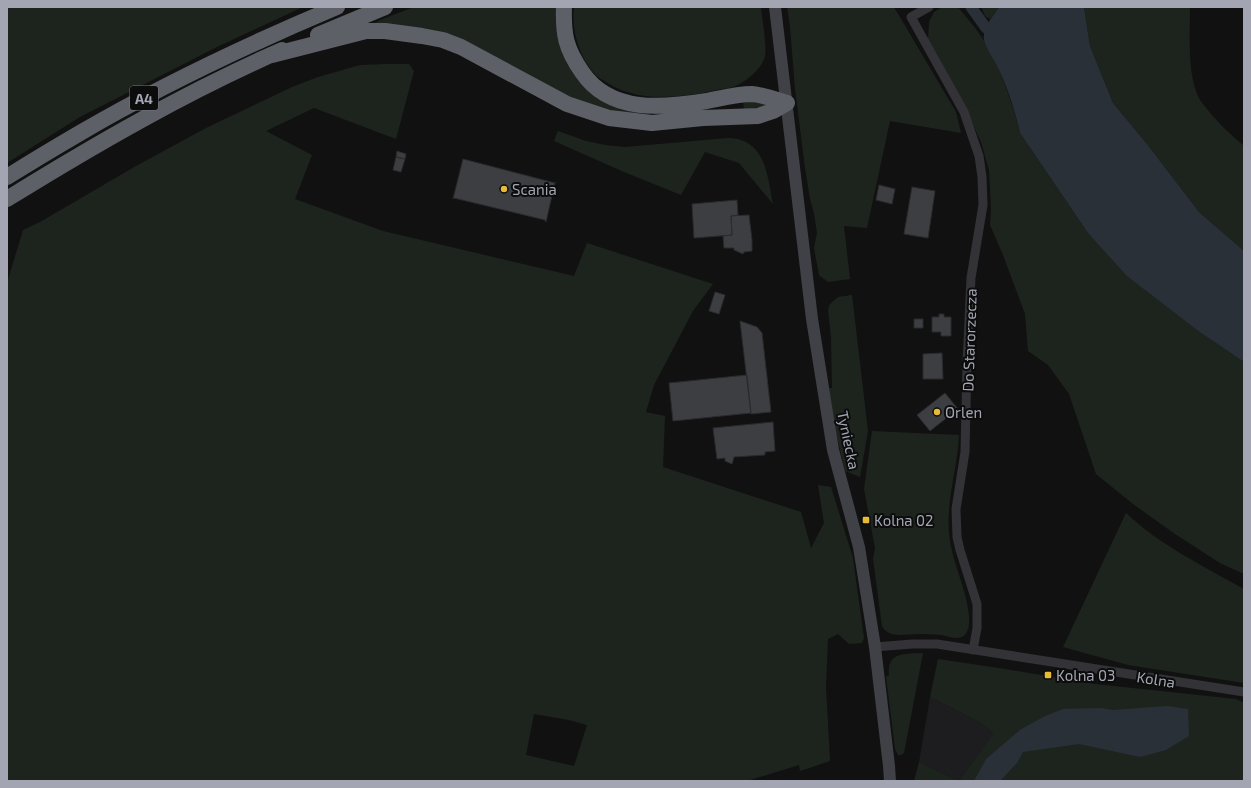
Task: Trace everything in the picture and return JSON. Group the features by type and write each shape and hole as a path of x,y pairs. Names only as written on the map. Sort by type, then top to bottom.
{"highway":[{"path":"286,28 320,7"},
{"name":"A4","path":"7,177 81,132 153,94 286,28 337,7"},
{"name":"A4","path":"7,199 92,148 159,111 272,55 385,7"},
{"path":"564,7 563,23 566,44 573,60 586,78 603,93 618,100 636,105 658,107 690,104 753,94 787,103"},
{"path":"272,55 366,31 400,32 443,40 462,47 567,104 609,118 652,123 703,118 758,116 773,111 787,103"}],"street":[{"name":"Tyniecka","path":"775,7 812,319 828,426 859,546 875,647 890,766 890,781"},
{"name":"Do Starorzecza","path":"929,7 911,18 964,112 979,156 982,177 983,205 971,278 965,452 956,509 957,537 977,604 977,628 972,650"},
{"path":"875,647 925,644 972,650"},
{"name":"Kolna","path":"972,650 1244,692"}],"shaded area":[{"path":"7,7 303,7 217,47 80,117 7,163"},
{"path":"414,7 560,7 597,95 710,109 655,114 613,112 585,104 555,91 520,70 373,24"},
{"path":"574,7 761,7 765,39 765,56 761,66 753,74 738,85 726,89 663,97 652,97 631,93 622,90 598,77 586,63 578,45 573,16"},
{"path":"787,7 894,7 956,112 961,133 890,121 867,228 844,226 850,279 828,282 819,275 814,248 817,233 805,168"},
{"path":"942,7 958,7 981,37 1001,74 1010,97 1020,133 1088,233 1201,333 1244,362 1244,574 1220,563 1175,534 1133,504 1096,474 1069,394 1048,365 1028,351 1025,314 990,225 991,209 989,170 981,142 966,110 928,40 929,22 934,12"},
{"path":"981,7 999,7 990,19 985,16"},
{"path":"999,7 1084,7 1090,46 1113,103 1147,144 1199,212 1244,251 1244,362 1201,333 1127,276 1088,233 1020,133 1005,84 984,40 986,27"},
{"path":"1084,7 1190,7 1191,71 1198,95 1212,115 1244,146 1244,251 1199,212 1147,144 1113,103 1090,46"},
{"path":"409,64 414,71 396,139 314,108 266,131 312,155 295,199 383,231 574,276 587,243 713,284 693,311 654,385 646,412 665,416 663,467 801,512 811,548 824,523 818,485 831,487 853,558 864,638 862,643 849,644 838,634 828,639 826,687 830,761 800,771 799,765 747,781 7,781 7,283 23,230 40,222 136,166 206,128 292,87 318,77 360,65","holes":["534,714 569,720 587,725 574,766 526,755"]},
{"path":"743,102 760,102 766,105 765,107 744,109"},
{"path":"558,131 586,141 625,147 728,138 741,140 750,145 762,160 769,182 773,204 739,163 705,152 681,195 554,141"},
{"path":"852,295 868,431 860,477 845,471 836,433 829,388 832,388 831,337 828,310 830,304 838,297"},
{"path":"872,431 959,435 949,509 949,524 953,555 968,608 968,628 965,635 962,637 955,638 930,634 898,635 889,633 882,626 873,559 875,548 864,489"},
{"path":"1126,513 1139,525 1167,545 1244,589 1244,683 1128,665 1063,647"},
{"path":"923,653 904,753 898,755 895,749 886,677 889,675 889,667 891,662 898,655"},
{"path":"938,659 1095,684 1236,699 1244,703 1244,781 959,781 994,733 981,723 930,697"},
{"path":"930,697 981,723 995,733 959,781 919,762"},
{"path":"1167,706 1188,709 1189,736 1166,750 1140,757 1079,744 1023,752 1017,763 1000,781 974,781 986,759 1020,730 1043,717 1063,709 1101,708 1113,710"},
{"path":"919,762 959,781 914,781"}],"building":[{"path":"397,151 406,154 405,159 396,157"},
{"path":"396,157 405,159 401,172 393,170"},
{"name":"Scania","path":"463,159 555,183 546,222 545,220 453,199"},
{"path":"879,185 895,189 892,204 876,200"},
{"path":"912,187 935,191 928,238 904,234"},
{"path":"737,200 738,215 731,216 732,235 694,238 692,204"},
{"path":"749,215 752,251 744,252 743,254 734,250 734,248 724,248 723,236 732,235 731,216"},
{"path":"715,292 725,295 719,314 709,311"},
{"path":"939,314 944,314 944,317 951,317 951,336 941,336 941,332 932,332 932,317 939,317"},
{"path":"914,319 923,319 923,328 914,328"},
{"path":"740,321 757,327 762,333 771,412 751,414"},
{"path":"942,353 943,379 923,379 923,354"},
{"path":"747,375 751,413 673,421 669,383"},
{"name":"Orlen","path":"945,393 958,409 930,431 917,415"},
{"path":"773,422 775,451 765,452 765,455 734,457 732,464 725,461 725,458 717,459 713,428"}],"waterway":[{"path":"971,7 986,28"}],"place":[{"name":"Scania","path":"504,189"},
{"name":"Orlen","path":"937,412"},
{"name":"Kolna 02","path":"866,520"},
{"name":"Kolna 03","path":"1048,675"}]}
